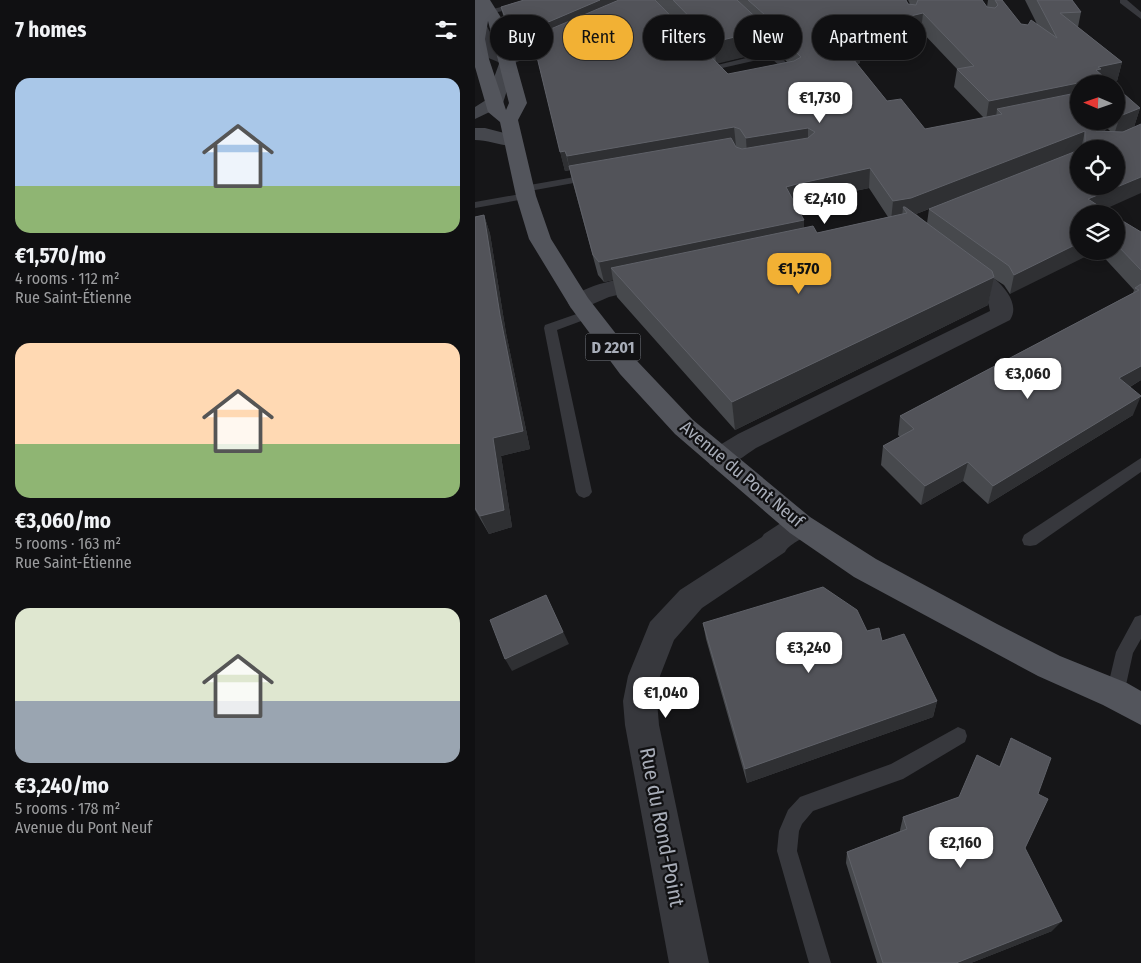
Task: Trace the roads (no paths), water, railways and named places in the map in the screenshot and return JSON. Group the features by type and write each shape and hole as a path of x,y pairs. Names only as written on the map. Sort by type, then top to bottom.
{"main road":[{"name":"Avenue du Pont Neuf","path":"483,10 477,39 497,112 511,131 525,193 540,239 584,308 629,368 684,426 800,525 865,568 986,634 1049,666 1132,701"},
{"path":"508,61 518,103 511,131"}],"street":[{"path":"475,114 494,103 508,61 559,38 649,2"},
{"path":"483,10 487,39 492,54 508,61"},
{"path":"553,38 559,38"},
{"path":"475,134 511,131"},
{"path":"720,458 747,441 1002,315 1001,300 995,292 939,250"},
{"path":"584,308 602,291 669,276"},
{"name":"Rue du Rond-Point","path":"689,963 642,725 640,701 644,676 661,632 691,599 775,544 774,542 800,525"}],"lane":[{"path":"483,10 515,7 533,2 533,0"},
{"path":"722,0 738,15"},
{"path":"1123,1 1141,16"},
{"path":"712,69 748,60"},
{"path":"778,60 794,75 785,77"},
{"path":"475,205 601,175"},
{"path":"584,308 550,328 584,492"},
{"path":"1030,540 1141,464"},
{"path":"1132,701 1125,652 1141,622"},
{"path":"820,963 787,851 789,831 795,817 807,804 896,772 958,736"}]}
